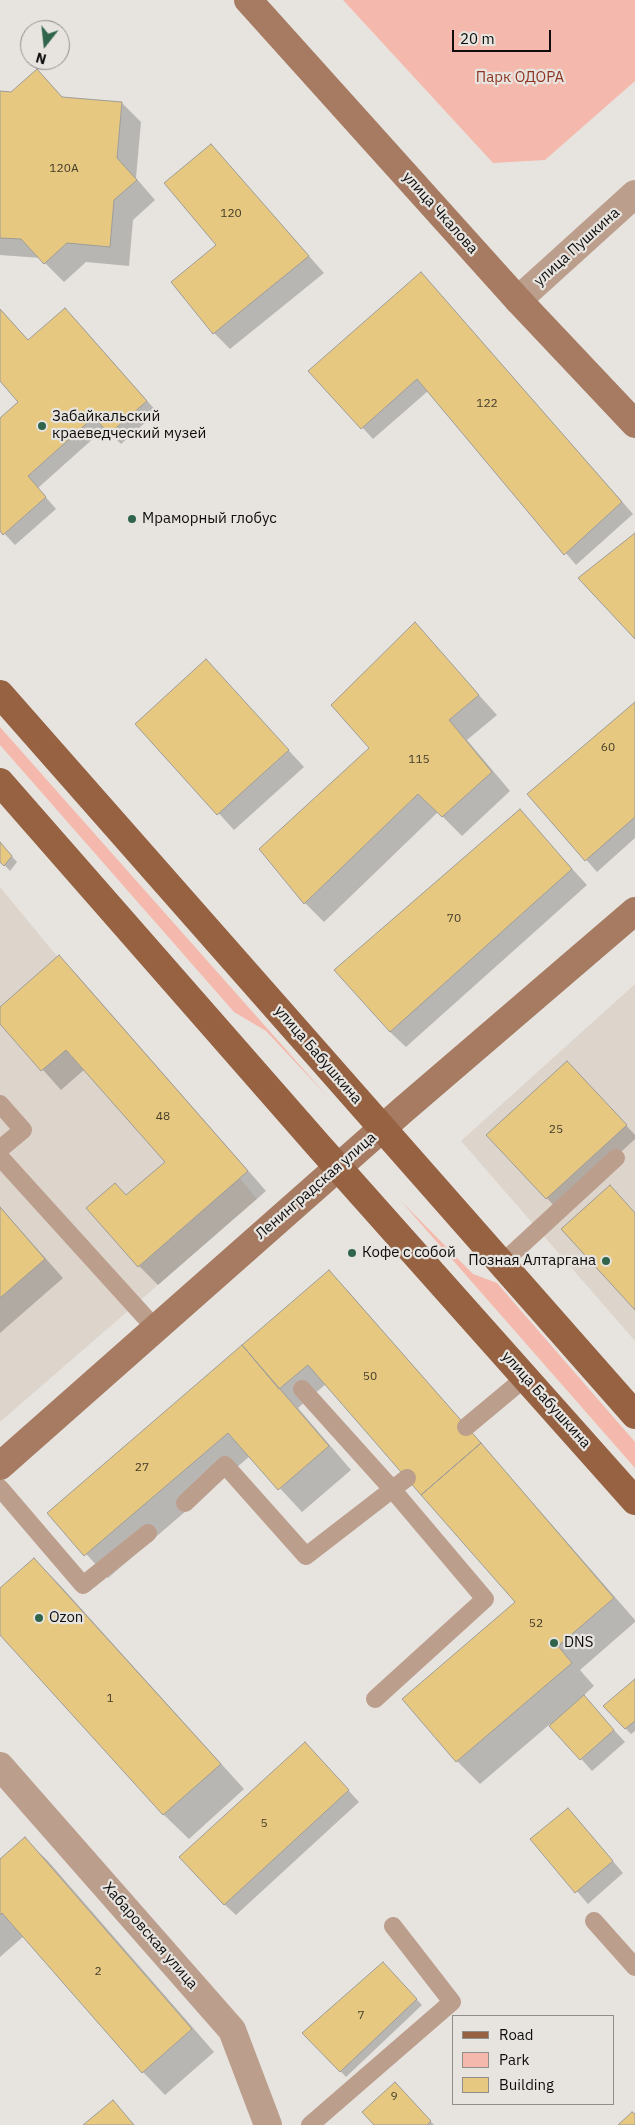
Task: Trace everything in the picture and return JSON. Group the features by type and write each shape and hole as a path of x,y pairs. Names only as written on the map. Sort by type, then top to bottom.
{"main road":[{"name":"улица Чкалова","path":"248,0 518,300 635,424"},
{"name":"улица Бабушкина","path":"0,694 635,1415"},
{"name":"улица Бабушкина","path":"0,782 338,1167 635,1501"},
{"name":"Ленинградская улица","path":"0,1466 382,1128 635,911"}],"street":[{"name":"улица Пушкина","path":"518,300 635,194"},
{"name":"Хабаровская улица","path":"0,1766 232,2030 268,2125"}],"lane":[{"path":"0,1104 22,1130 0,1149"},
{"path":"0,1157 155,1328"},
{"path":"502,1264 616,1158"},
{"path":"466,1426 526,1377"},
{"path":"302,1389 392,1489 485,1599 375,1699"},
{"path":"185,1503 225,1466 306,1556 407,1478"},
{"path":"0,1488 83,1585 148,1533"},
{"path":"594,1921 635,1967"},
{"path":"310,2125 452,2002 393,1926"}],"shaded area":[{"path":"0,887 257,1199 0,1422"},
{"path":"635,984 635,1341 461,1141"}],"green space":[{"name":"Парк ОДОРА","path":"343,0 635,0 635,81 545,160 493,163"},
{"path":"0,727 328,1097 266,1031 234,1012 0,745"},
{"path":"400,1200 473,1274 497,1283 635,1442 635,1468"}],"building":[{"path":"38,70 62,97 122,102 117,158 137,180 114,200 110,247 67,243 44,264 21,239 0,238 0,91 11,92"},
{"path":"211,144 309,256 213,334 171,282 216,245 164,183"},
{"path":"421,272 622,502 564,555 417,379 361,429 308,371"},
{"name":"Забайкальский краеведческий музей","path":"65,308 147,401 109,434 94,417 28,476 46,497 3,535 0,531 0,418 18,402 0,381 0,309 28,340"},
{"path":"635,533 635,639 578,578"},
{"path":"415,622 479,695 449,720 492,772 442,817 418,794 304,904 259,849 369,748 331,705"},
{"path":"206,659 289,750 217,815 135,724"},
{"path":"635,702 635,817 585,861 527,794"},
{"path":"520,809 572,869 390,1032 334,970"},
{"path":"0,842 12,856 4,866 0,862"},
{"path":"59,955 248,1171 138,1267 86,1208 115,1183 126,1195 165,1162 66,1050 41,1071 0,1024 0,1007"},
{"path":"567,1061 627,1125 546,1199 486,1135"},
{"path":"610,1185 635,1213 635,1310 561,1229"},
{"path":"0,1207 45,1259 0,1298"},
{"path":"329,1270 481,1443 421,1495 308,1365 279,1389 242,1345"},
{"path":"242,1345 329,1446 278,1490 228,1433 84,1556 47,1513"},
{"path":"481,1443 614,1598 558,1646 572,1663 456,1762 402,1699 515,1602 421,1495"},
{"path":"34,1558 221,1764 163,1815 0,1635 0,1588"},
{"path":"635,1679 635,1721 625,1729 603,1706"},
{"path":"584,1695 614,1730 580,1760 549,1726"},
{"path":"305,1742 349,1790 224,1905 179,1857"},
{"path":"568,1808 613,1861 575,1893 530,1839"},
{"path":"25,1837 192,2029 142,2073 2,1913 0,1915 0,1859"},
{"path":"383,1962 417,1999 340,2072 302,2033"},
{"path":"395,2082 431,2121 427,2125 374,2125 362,2112"},
{"path":"113,2100 134,2125 83,2125"},
{"path":"632,2112 635,2114 635,2125 618,2125"}],"place":[{"name":"Забайкальский краеведческий музей","path":"42,426"},
{"name":"Мраморный глобус","path":"132,519"},
{"name":"Кофе с собой","path":"352,1253"},
{"name":"Позная Алтаргана","path":"606,1261"},
{"name":"Ozon","path":"39,1618"},
{"name":"DNS","path":"554,1643"}]}
